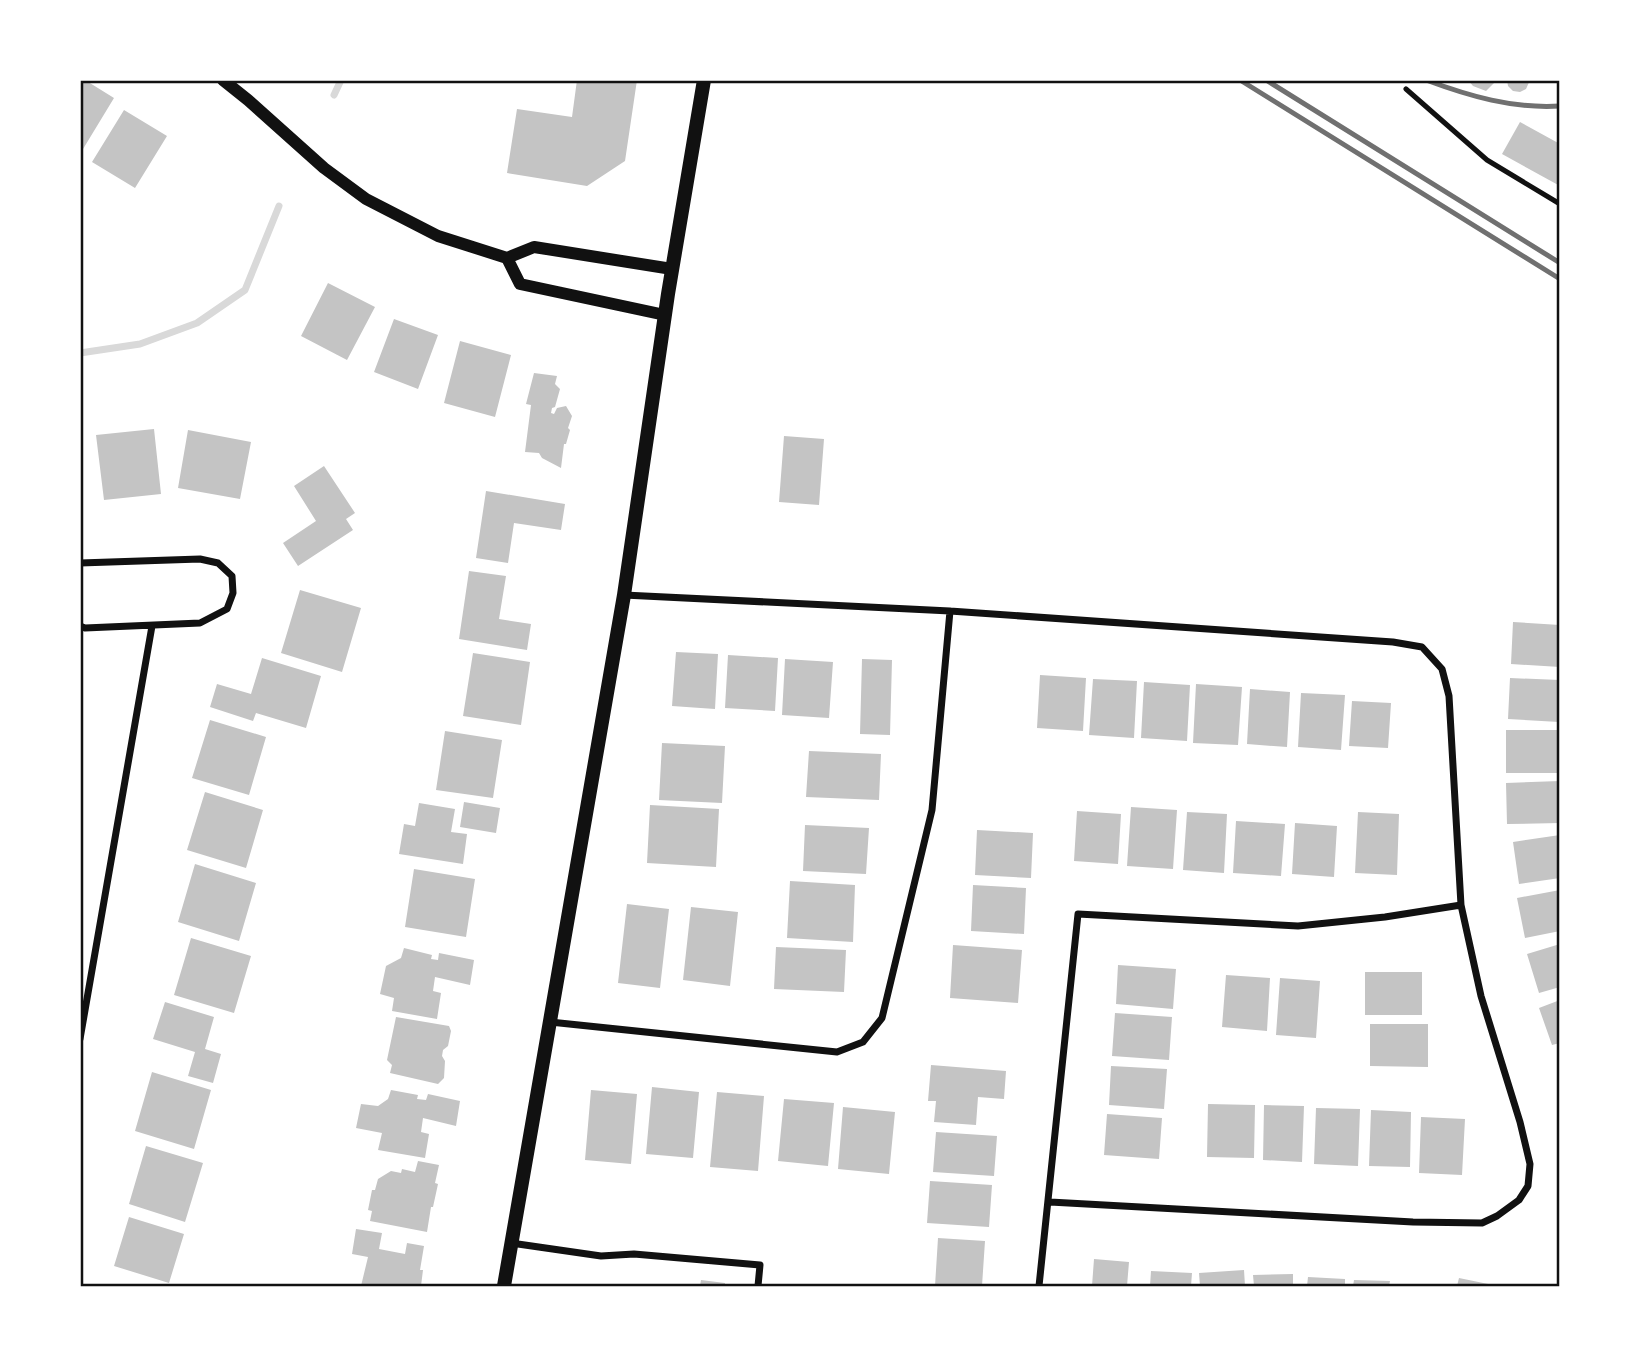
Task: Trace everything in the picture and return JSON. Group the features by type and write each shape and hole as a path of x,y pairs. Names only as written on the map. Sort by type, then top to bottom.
{"main road":[{"path":"504,1286 624,595 665,315 704,80"}],"street":[{"path":"223,80 324,168 366,199 438,236 507,258 534,247 672,270"},
{"path":"507,258 520,284 665,315"},
{"path":"80,563 200,559 218,563 232,576 233,593 227,609 200,623 85,628 80,626"},
{"path":"624,595 950,611 1393,642 1422,647 1442,669 1449,696 1461,905 1480,996 1520,1122 1530,1164 1528,1185 1519,1200 1482,1223 1413,1222 1049,1202"},
{"path":"550,1022 837,1052 863,1042 882,1018 932,810 950,611"},
{"path":"80,1039 152,626"},
{"path":"1039,1286 1078,914 1298,926 1385,918 1461,905"},
{"path":"511,1243 601,1256 634,1254 760,1265 758,1286"}],"lane":[{"path":"1406,89 1486,160 1559,204"}],"building":[{"path":"80,80 85,80 114,98 80,154"},
{"path":"577,80 637,80 625,161 587,186 507,173 517,109 572,117"},
{"path":"1468,80 1497,80 1486,91 1473,86"},
{"path":"1507,80 1530,80 1526,89 1520,92 1513,91"},
{"path":"124,110 167,136 135,188 92,162"},
{"path":"1520,122 1560,144 1560,186 1502,154"},
{"path":"328,283 375,307 347,360 301,336"},
{"path":"394,319 438,335 418,389 374,372"},
{"path":"460,341 511,355 495,417 444,403"},
{"path":"534,373 557,376 555,384 560,389 551,413 554,414 557,408 566,406 572,416 561,468 542,458 539,453 525,452 531,405 526,404"},
{"path":"154,429 161,494 104,500 96,435"},
{"path":"188,430 251,442 240,499 178,488"},
{"path":"784,436 824,439 819,505 779,502"},
{"path":"324,466 355,513 346,519 353,530 298,566 283,543 316,521 294,486"},
{"path":"486,491 565,504 561,530 514,523 508,563 476,558"},
{"path":"469,571 506,576 499,619 531,624 527,650 459,639"},
{"path":"300,590 361,608 342,672 281,653"},
{"path":"1513,622 1560,625 1560,667 1511,664"},
{"path":"676,652 718,654 715,709 672,706"},
{"path":"473,653 530,662 521,725 463,716"},
{"path":"728,655 778,658 775,711 725,708"},
{"path":"262,658 321,676 306,728 256,713 253,721 210,707 217,684 251,694"},
{"path":"785,659 833,662 829,718 782,715"},
{"path":"862,659 892,660 890,735 860,734"},
{"path":"1040,675 1086,678 1083,731 1037,728"},
{"path":"1510,678 1560,680 1559,722 1508,719"},
{"path":"1093,679 1137,681 1134,738 1089,735"},
{"path":"1144,682 1190,685 1187,741 1141,738"},
{"path":"1196,684 1242,687 1238,745 1193,743"},
{"path":"1250,689 1290,692 1287,747 1247,744"},
{"path":"1301,693 1345,695 1341,750 1298,747"},
{"path":"1352,701 1391,703 1388,748 1349,746"},
{"path":"210,720 266,737 249,795 192,778"},
{"path":"1506,730 1560,730 1560,773 1506,773"},
{"path":"445,731 502,740 493,798 436,790"},
{"path":"662,743 725,746 722,803 659,800"},
{"path":"809,751 881,754 879,800 806,797"},
{"path":"1560,781 1560,823 1507,824 1506,783"},
{"path":"205,792 263,810 246,868 187,850"},
{"path":"464,802 500,808 496,833 460,827"},
{"path":"419,803 455,809 451,832 467,834 463,864 399,854 404,824 415,826"},
{"path":"650,805 719,809 716,867 647,863"},
{"path":"1131,807 1177,810 1173,869 1127,866"},
{"path":"1077,811 1121,814 1118,864 1074,861"},
{"path":"1187,812 1227,814 1224,873 1183,870"},
{"path":"1358,812 1399,814 1397,875 1355,873"},
{"path":"1236,821 1285,824 1281,876 1233,873"},
{"path":"1295,823 1337,826 1334,877 1292,874"},
{"path":"805,825 869,828 866,874 803,871"},
{"path":"977,830 1033,833 1031,878 975,875"},
{"path":"1560,835 1560,878 1519,884 1513,842"},
{"path":"195,864 256,883 239,941 178,922"},
{"path":"414,869 475,879 466,937 405,927"},
{"path":"790,881 855,885 853,942 787,938"},
{"path":"973,885 1026,888 1024,934 971,931"},
{"path":"1560,890 1560,931 1525,938 1517,898"},
{"path":"627,904 669,909 660,988 618,983"},
{"path":"691,907 738,912 730,986 683,980"},
{"path":"191,938 251,956 234,1013 174,995"},
{"path":"1560,944 1560,987 1539,993 1527,954"},
{"path":"953,945 1022,950 1018,1003 950,998"},
{"path":"776,947 846,950 844,992 774,989"},
{"path":"404,948 432,955 431,959 438,960 439,953 474,960 470,985 435,977 433,991 441,993 437,1019 392,1011 394,998 380,994 386,966 401,958"},
{"path":"1118,965 1176,969 1173,1009 1116,1004"},
{"path":"1365,972 1422,972 1422,1015 1365,1015"},
{"path":"1226,975 1270,978 1267,1031 1222,1027"},
{"path":"1280,978 1320,981 1316,1038 1276,1035"},
{"path":"1560,1000 1560,1043 1552,1045 1539,1008"},
{"path":"165,1002 214,1017 205,1049 221,1054 213,1083 188,1076 195,1052 153,1039"},
{"path":"1115,1013 1172,1017 1169,1060 1112,1056"},
{"path":"396,1017 449,1026 451,1031 448,1046 443,1050 442,1056 445,1061 444,1078 438,1084 390,1073 392,1065 387,1060"},
{"path":"1370,1024 1428,1024 1428,1067 1370,1066"},
{"path":"931,1065 1006,1071 1004,1099 978,1097 976,1125 934,1122 936,1101 928,1101"},
{"path":"1111,1066 1167,1069 1164,1109 1109,1105"},
{"path":"152,1072 211,1090 194,1149 135,1131"},
{"path":"652,1087 699,1092 693,1158 646,1154"},
{"path":"391,1090 418,1095 417,1099 426,1100 428,1094 460,1101 456,1126 423,1118 421,1132 429,1134 425,1158 378,1150 382,1133 356,1128 361,1104 378,1106 388,1099"},
{"path":"591,1090 637,1094 631,1164 585,1160"},
{"path":"717,1092 764,1096 758,1171 710,1167"},
{"path":"784,1099 834,1103 828,1166 778,1161"},
{"path":"1208,1104 1255,1105 1254,1158 1207,1157"},
{"path":"1264,1105 1304,1106 1302,1162 1263,1160"},
{"path":"843,1107 895,1112 889,1174 838,1169"},
{"path":"1316,1108 1360,1109 1358,1166 1314,1164"},
{"path":"1371,1110 1411,1112 1410,1167 1369,1166"},
{"path":"1107,1114 1162,1118 1159,1159 1104,1155"},
{"path":"1421,1117 1465,1119 1462,1175 1419,1173"},
{"path":"936,1132 997,1136 994,1176 933,1172"},
{"path":"146,1146 203,1163 185,1222 129,1204"},
{"path":"418,1161 439,1165 435,1183 438,1184 427,1232 370,1221 372,1211 368,1210 372,1190 375,1190 378,1179 391,1171 401,1173 402,1169 415,1172"},
{"path":"930,1181 992,1185 989,1227 927,1223"},
{"path":"129,1217 184,1234 169,1283 114,1266"},
{"path":"356,1229 382,1233 379,1249 405,1254 407,1243 424,1246 420,1270 423,1270 421,1286 361,1286 368,1257 352,1254"},
{"path":"938,1238 985,1241 982,1286 935,1286"},
{"path":"1094,1259 1129,1262 1127,1286 1092,1286"},
{"path":"1244,1270 1245,1286 1200,1286 1199,1273"},
{"path":"1151,1271 1192,1273 1191,1286 1150,1286"},
{"path":"1293,1274 1293,1286 1254,1286 1253,1275"},
{"path":"1308,1277 1345,1279 1345,1286 1307,1286"},
{"path":"1459,1278 1493,1285 1493,1286 1457,1286"},
{"path":"701,1280 725,1283 725,1286 700,1286"},
{"path":"1354,1280 1390,1281 1389,1286 1353,1286"}],"waterway":[{"path":"334,95 341,80"},
{"path":"80,353 140,344 197,323 245,290 279,206"}],"railway":[{"path":"1240,80 1560,279"},
{"path":"1266,80 1560,263"},
{"path":"1426,80 1492,100 1560,106"}]}
